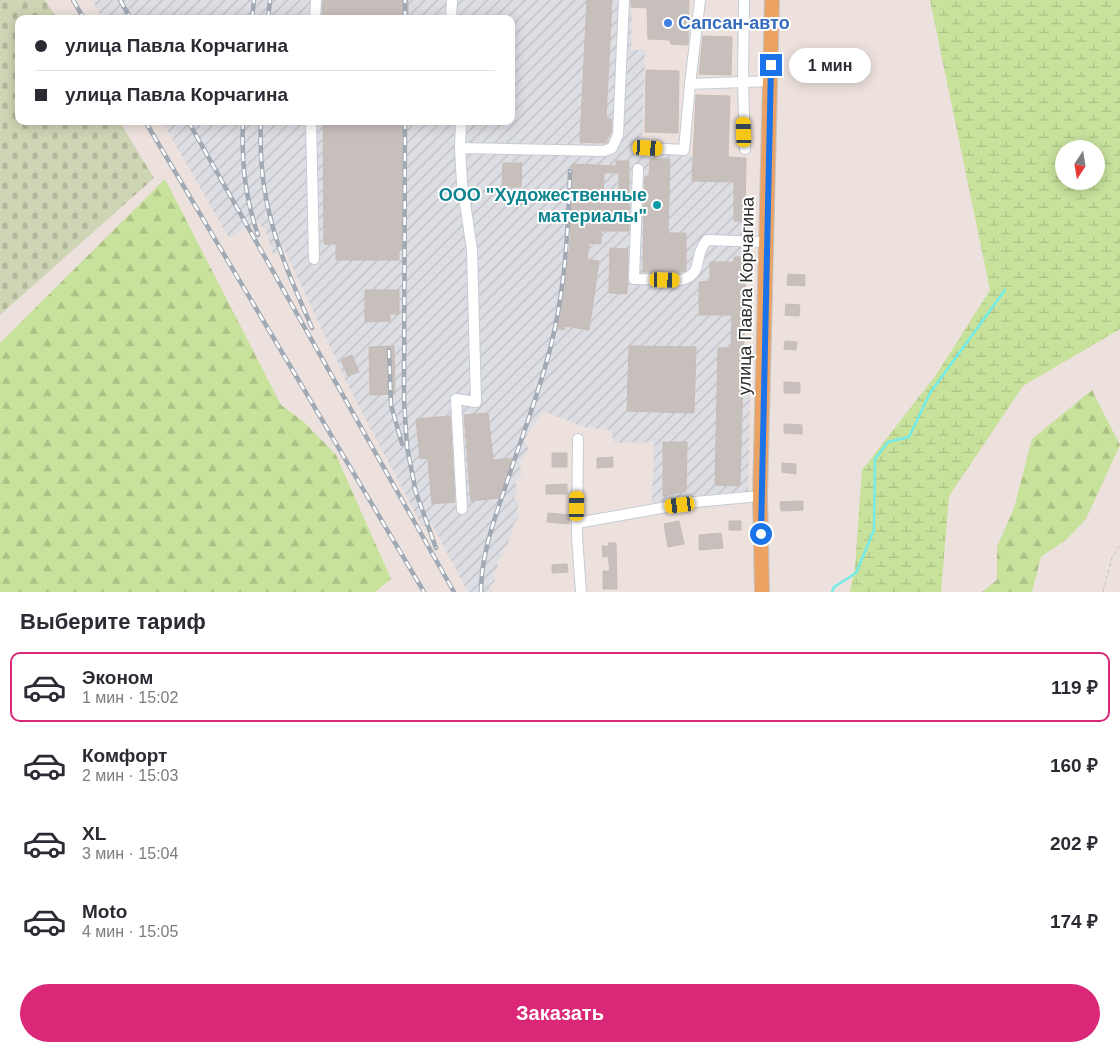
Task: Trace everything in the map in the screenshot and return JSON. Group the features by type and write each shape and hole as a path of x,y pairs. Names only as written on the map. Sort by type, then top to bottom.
{"main road":[{"name":"улица Павла Корчагина","path":"762,592 760,496 772,0"}],"street":[{"path":"314,15 316,0"},
{"path":"451,15 452,0"},
{"path":"460,148 604,151 612,148 618,135 624,0"},
{"path":"648,148 684,150 700,0"},
{"path":"744,0 742,82 745,149"},
{"path":"690,84 770,81"},
{"path":"311,125 314,259"},
{"path":"461,125 460,148 472,250 476,402 456,399 462,509"},
{"path":"638,169 634,279 681,280 688,278 695,272 699,250 707,240 766,242"},
{"path":"578,439 577,524 581,592"},
{"path":"577,524 695,502 760,496"}],"path":[{"path":"1103,592 1112,558 1120,545"}],"shaded area":[{"path":"92,0 619,0 620,10 632,10 631,50 645,50 642,154 746,158 742,257 743,352 751,353 748,494 695,495 652,503 654,442 614,443 611,430 584,427 543,411 524,440 529,450 519,462 522,474 515,483 518,491 514,498 519,503 517,511 519,518 514,523 508,543 503,549 503,556 497,561 498,569 493,573 495,581 490,586 492,592 468,592 432,524 422,526 347,383 285,251 273,254 265,229 260,225 248,226 229,238 164,125 515,125 515,15 101,15"}],"green space":[{"path":"0,0 45,0 54,15 15,15 15,125 121,125 154,178 0,315"},
{"path":"930,0 1120,0 1120,329 1023,386 949,496 941,592 850,592 855,567 862,470 936,375 990,290"},
{"path":"165,179 281,405 304,422 336,455 391,579 375,592 0,592 0,343"},
{"path":"1092,390 1120,445 1086,519 1067,539 1041,557 1032,592 982,592 997,580 997,547 1014,508 1032,439"}],"building":[{"path":"323,0 408,0 408,15 322,15"},
{"path":"587,0 612,0 606,119 612,119 611,133 605,143 580,142"},
{"name":"Сапсан-авто","path":"631,0 689,0 688,45 671,44 670,40 648,39 647,8 631,7"},
{"name":"Сапсан-авто","path":"703,36 732,37 731,75 699,74"},
{"path":"646,70 679,71 678,133 645,132"},
{"path":"696,95 730,96 728,157 746,158 745,221 734,221 734,182 692,181"},
{"path":"323,125 406,125 406,250 399,250 399,260 336,260 336,244 324,244"},
{"name":"ООО \"Художественные материалы\"","path":"650,159 670,159 668,233 686,233 686,271 643,272 645,176 649,176"},
{"path":"616,161 629,161 629,231 601,231 601,244 589,243 587,259 599,261 589,330 565,326 564,330 557,328 570,245 572,164 616,166","holes":["604,173 619,173 619,201 603,200"]},
{"path":"503,163 522,163 521,187 502,187"},
{"path":"610,248 628,249 627,294 609,293"},
{"path":"734,257 746,257 740,486 715,485 718,348 731,348 732,315 699,315 699,282 710,281 710,262 734,262"},
{"path":"788,274 805,275 805,286 787,285"},
{"path":"365,290 399,290 399,314 390,314 390,321 365,322"},
{"path":"786,304 800,305 799,316 785,315"},
{"path":"785,341 797,342 796,350 784,349"},
{"path":"394,346 395,394 370,395 369,347"},
{"path":"629,346 696,347 694,413 627,411"},
{"path":"352,355 359,372 348,376 341,360"},
{"path":"784,382 800,383 800,393 784,393"},
{"path":"488,413 493,460 514,458 500,498 471,501 464,415"},
{"path":"450,416 455,502 432,504 428,458 420,459 416,419"},
{"path":"784,424 802,425 802,434 784,433"},
{"path":"663,442 687,442 686,491 663,496"},
{"path":"552,453 567,453 567,467 552,467"},
{"path":"613,457 613,467 597,468 597,458"},
{"path":"782,463 796,464 796,474 782,472"},
{"path":"567,484 567,494 546,494 546,485"},
{"path":"803,501 803,510 781,511 780,502"},
{"path":"548,513 570,515 569,524 547,522"},
{"path":"679,521 684,544 668,547 664,524"},
{"path":"729,521 741,521 741,530 729,530"},
{"path":"721,533 723,548 699,550 699,535"},
{"path":"608,543 616,543 617,589 603,589 603,571 610,571 608,556 603,557 602,546 609,546"},
{"path":"567,564 568,572 552,573 552,565"}],"waterway":[{"path":"832,592 834,587 856,573 874,530 875,459 888,442 909,437 930,393 1005,290"}],"railway":[{"path":"73,0 82,15"},
{"path":"120,0 129,15"},
{"path":"252,15 254,0"},
{"path":"268,15 270,0"},
{"path":"405,0 405,15"},
{"path":"147,125 424,592"},
{"path":"190,125 454,592"},
{"path":"243,125 245,179 258,235"},
{"path":"261,125 263,178 273,228 290,276 312,328"},
{"path":"405,125 404,400 407,447 416,493"},
{"path":"481,592 483,565 489,538 539,388 556,324 564,274 570,171"},
{"path":"389,350 391,405 402,444"},
{"path":"414,487 436,548"}],"place":[{"name":"Сапсан-авто","path":"668,23"},
{"name":"ООО \"Художественные материалы\"","path":"657,205"}],"route":[{"path":"761,534 760,496 771,65"}]}
